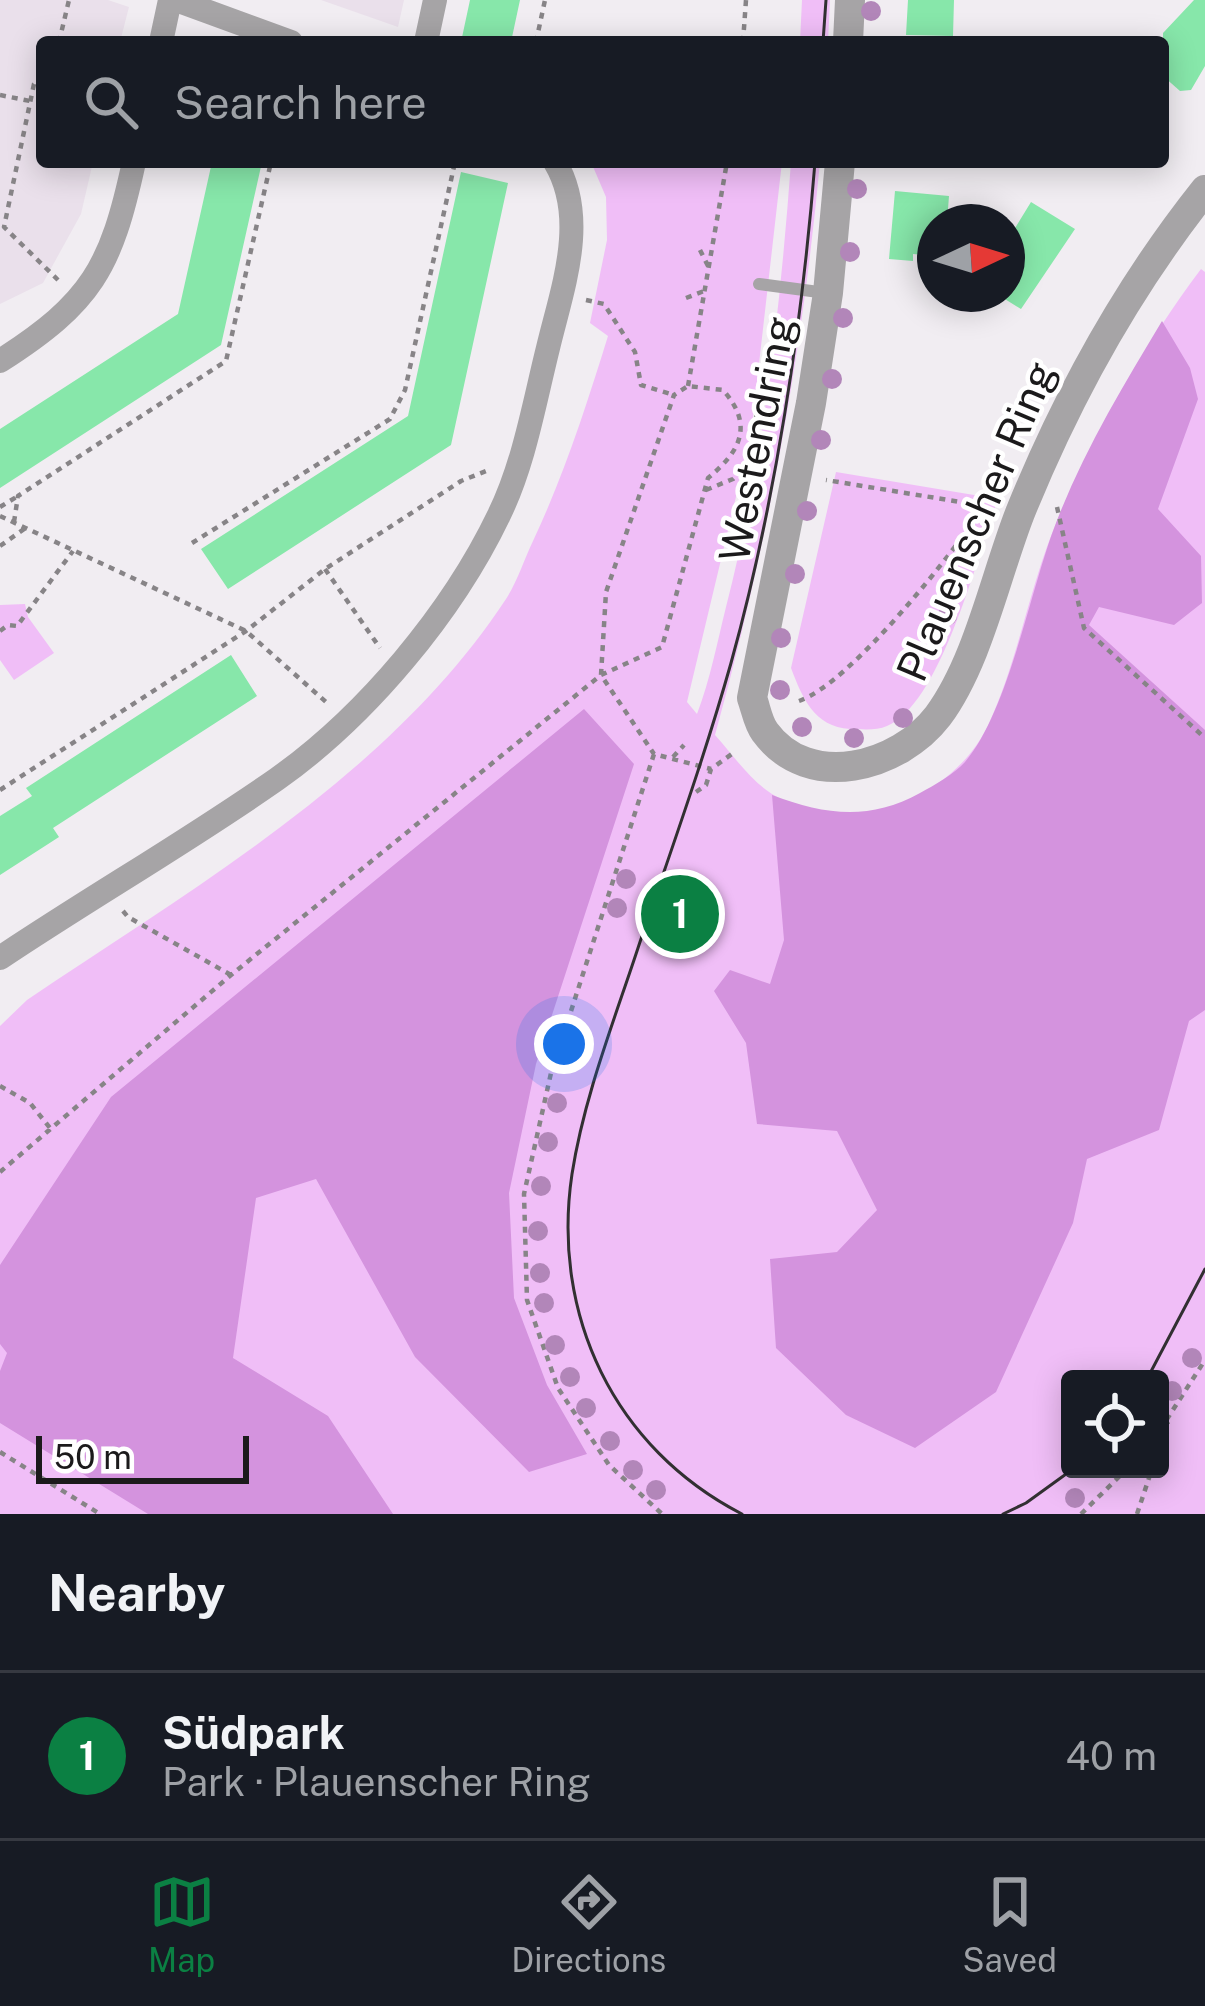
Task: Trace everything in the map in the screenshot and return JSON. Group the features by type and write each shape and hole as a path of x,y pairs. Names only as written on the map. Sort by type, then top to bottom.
{"street":[{"path":"163,36 173,0 274,36"},
{"path":"427,36 435,0"},
{"path":"848,36 850,0"},
{"path":"0,361 50,329 80,300 102,268 132,168"},
{"path":"0,958 279,778 347,720 395,669 470,569 501,512 520,458 572,239 572,209 557,168"},
{"name":"Westendring","path":"763,730 752,698 757,660 811,403 828,293 839,168"},
{"name":"Plauenscher Ring","path":"763,730 783,751 808,763 846,766 890,756 913,744 937,717 957,687 1018,518 1067,408 1122,307 1205,190"}],"lane":[{"path":"759,284 828,293"}],"path":[{"path":"60,36 69,0"},
{"path":"537,36 545,0"},
{"path":"743,36 746,0"},
{"path":"36,82 4,227 80,300"},
{"path":"0,95 30,101"},
{"path":"0,507 226,361 270,168"},
{"path":"192,543 390,419 405,390 454,168"},
{"path":"688,386 726,168"},
{"path":"700,250 709,268"},
{"path":"686,298 704,291"},
{"path":"590,300 604,304 635,352 641,385 674,395"},
{"path":"0,1172 231,975 601,675 662,647 708,478 739,444 738,407 723,390 688,386 674,395 606,592 601,675 654,754 711,769"},
{"path":"704,491 733,479 753,460 758,395 811,403"},
{"path":"0,790 246,631 325,569 460,481 520,458"},
{"path":"799,700 818,694 851,663 985,506 826,480"},
{"path":"14,522 18,496"},
{"path":"1057,507 1084,628 1205,738"},
{"path":"0,516 246,631 347,720"},
{"path":"0,546 27,527"},
{"path":"0,631 17,626 28,616 40,591 74,550"},
{"path":"325,569 395,669"},
{"path":"673,758 685,745"},
{"path":"696,792 706,785 711,769 736,751"},
{"path":"654,754 550,1073 524,1194 527,1300 558,1388 609,1465 662,1514"},
{"path":"106,888 128,917 231,975"},
{"path":"0,1086 30,1103 51,1129"},
{"path":"1169,1420 1205,1360"},
{"path":"0,1451 100,1514"},
{"path":"1081,1514 1118,1478"},
{"path":"1137,1514 1149,1478"}],"shaded area":[{"path":"0,0 108,0 129,7 122,36 36,36 36,168 92,168 81,214 43,283 0,304"},
{"path":"321,0 404,0 398,27"},
{"path":"802,0 830,0 828,36 800,36"},
{"path":"594,168 781,168 751,434 687,702 697,714 739,553 760,442 790,168 819,168 780,451 715,735 772,794 801,808 865,813 925,792 973,750 1000,698 1050,539 1090,450 1160,327 1201,269 1205,272 1205,1514 0,1514 0,1026 27,1000 287,822 406,720 459,662 506,599 565,466 608,336 590,323 607,240 606,197"},
{"path":"1162,321 1190,368 1198,399 1158,509 1201,556 1202,603 1174,625 1099,607 1089,625 1205,730 1205,1010 1189,1021 1159,1130 1087,1159 1073,1223 996,1392 915,1448 846,1415 776,1348 770,1259 837,1252 877,1210 837,1131 757,1124 746,1043 714,991 730,970 770,984 784,940 772,795 829,811 883,808 950,775 980,740 1006,681 1046,550 1078,471"},
{"path":"836,472 998,499 941,659 906,712 878,729 827,723 805,700 791,668"},
{"path":"25,604 28,617 54,653 14,680 0,660 0,605"},
{"path":"584,709 634,764 536,1064 509,1193 514,1298 547,1385 587,1454 529,1472 415,1357 316,1179 256,1198 233,1358 328,1416 393,1514 148,1514 0,1423 0,1371 7,1353 0,1344 0,1265 111,1097"}],"building":[{"path":"470,0 520,0 512,36 462,36"},
{"path":"908,0 954,0 953,36 906,35"},
{"path":"1194,0 1205,0 1205,66 1191,90 1180,91 1169,81 1169,36 1163,33"},
{"path":"211,168 261,168 221,345 0,488 0,429 178,314"},
{"path":"461,172 508,183 451,445 228,589 201,549 408,416"},
{"path":"895,191 949,196 948,204 917,204 913,261 889,259"},
{"path":"1031,202 1075,229 1025,303 1025,212"},
{"path":"231,655 257,696 53,828 59,837 0,875 0,816 32,796 26,788"}],"tram line":[{"path":"823,36 826,0"},
{"path":"742,1514 697,1486 658,1453 626,1415 601,1372 583,1326 572,1277 568,1226 577,1145 592,1088 710,735 747,603 785,414 814,168"},
{"path":"1152,1370 1205,1269"},
{"path":"1003,1514 1061,1478"}],"place":[{"name":"Südpark","path":"680,914"}]}
